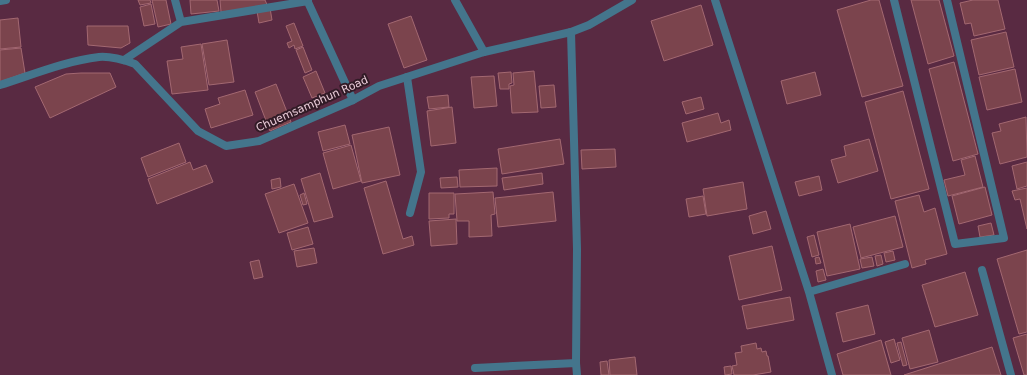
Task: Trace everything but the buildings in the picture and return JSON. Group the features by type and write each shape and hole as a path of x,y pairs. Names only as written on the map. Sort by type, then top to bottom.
{"street":[{"path":"0,1 6,0"},
{"path":"175,0 181,22"},
{"path":"455,0 484,52"},
{"name":"Chuemsamphun Road","path":"0,85 75,62 100,57 124,60 135,64 198,131 226,146 259,141 353,100 379,86 484,52 571,32 589,25 632,0"},
{"path":"715,0 809,292 832,375"},
{"path":"894,0 955,244 1004,238 947,0"},
{"path":"124,60 181,22 308,1 353,100"},
{"path":"571,32 577,249 577,375"},
{"path":"407,77 421,172 410,213"},
{"path":"809,292 905,264"},
{"path":"982,270 1011,375"},
{"path":"475,368 576,363"}]}
